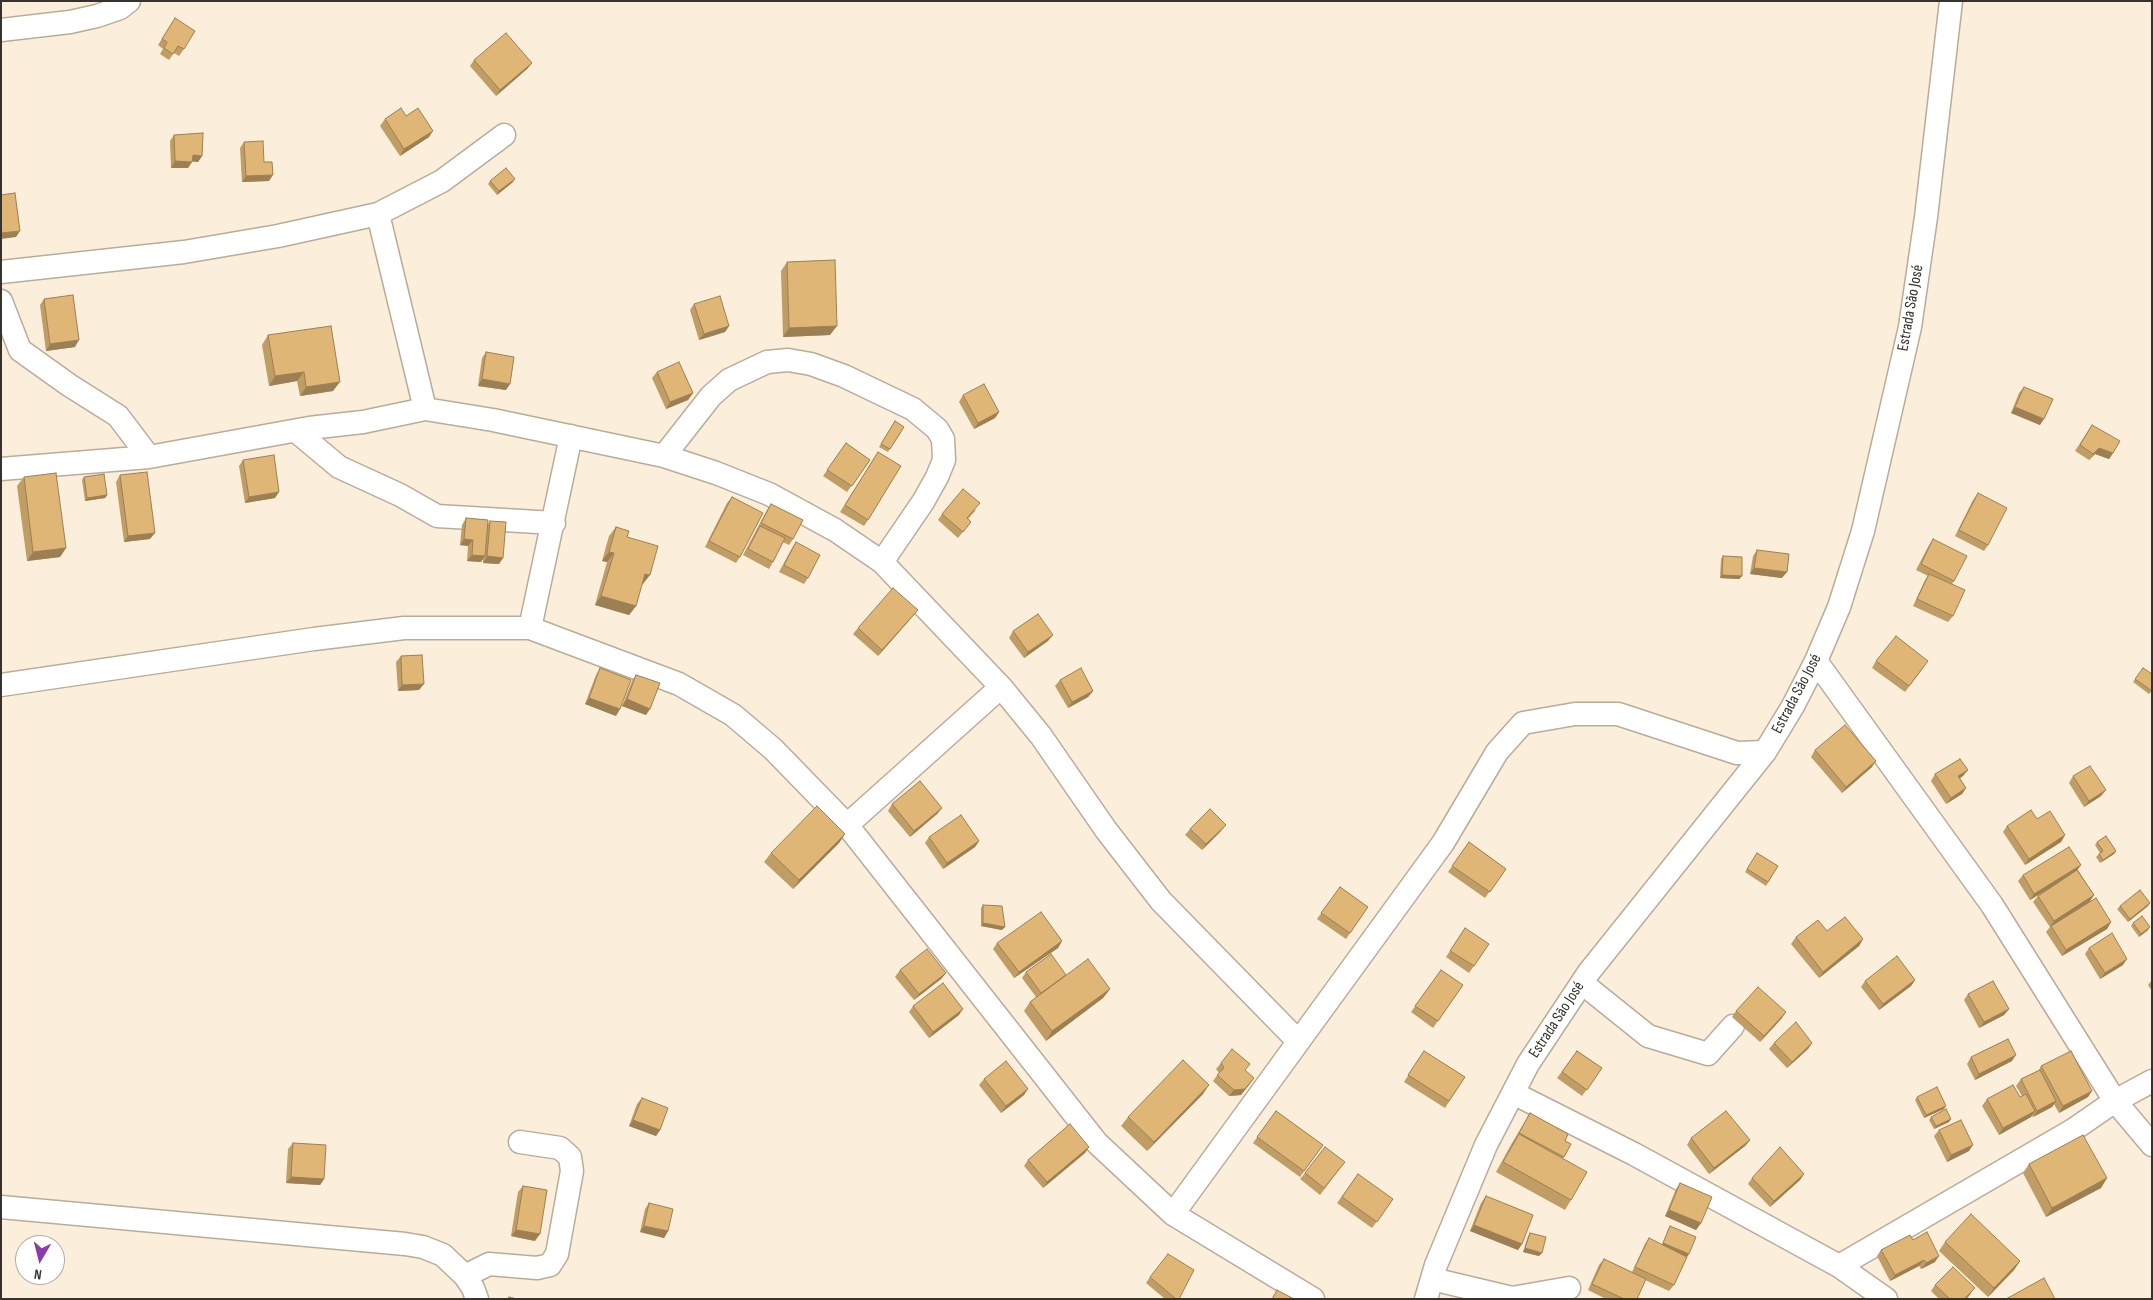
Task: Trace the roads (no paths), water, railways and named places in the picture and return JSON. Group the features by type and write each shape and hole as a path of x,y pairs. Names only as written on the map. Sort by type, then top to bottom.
{"street":[{"path":"1,30 70,22 97,16 120,8 129,1"},
{"name":"Estrada São José","path":"1429,1289 1486,1145 1528,1064 1582,983 1638,907 1765,752 1793,706 1840,607 1863,531 1910,327 1926,217 1951,1"},
{"path":"1,272 184,252 278,236 378,214 442,181 504,135"},
{"path":"378,214 425,409"},
{"path":"1,301 20,350 69,385 118,416 148,457"},
{"path":"664,456 711,396 729,380 767,362 788,360 811,364 844,376 913,409 937,430 943,439 944,460 923,502 882,562"},
{"path":"1,469 148,457 296,431 363,422 425,409 493,420 664,456 716,473 769,494 835,530 882,562 1001,687 1041,736 1106,830 1162,901 1298,1041"},
{"path":"296,431 339,467 400,495 437,516 554,523"},
{"path":"530,628 554,523 571,436"},
{"path":"1,685 314,639 404,628 530,628 679,684 733,715 773,749 847,825 1097,1143 1172,1214 1313,1299"},
{"path":"1816,661 1992,905 2115,1101 2152,1145"},
{"path":"847,825 1001,687"},
{"path":"1172,1214 1443,843 1496,752 1523,723 1575,714 1618,714 1737,753 1765,752"},
{"path":"1582,983 1648,1036 1708,1054 1733,1026"},
{"path":"1839,1266 2074,1130 2115,1101 2152,1081"},
{"path":"1513,1093 1634,1154 1839,1266 1886,1299"},
{"path":"465,1276 489,1264 537,1268 550,1265 557,1254 572,1170 570,1157 560,1148 520,1142"},
{"path":"1,1207 423,1247 443,1255 465,1276 473,1288 476,1299"},
{"path":"1429,1289 1512,1298 1569,1288"}]}
